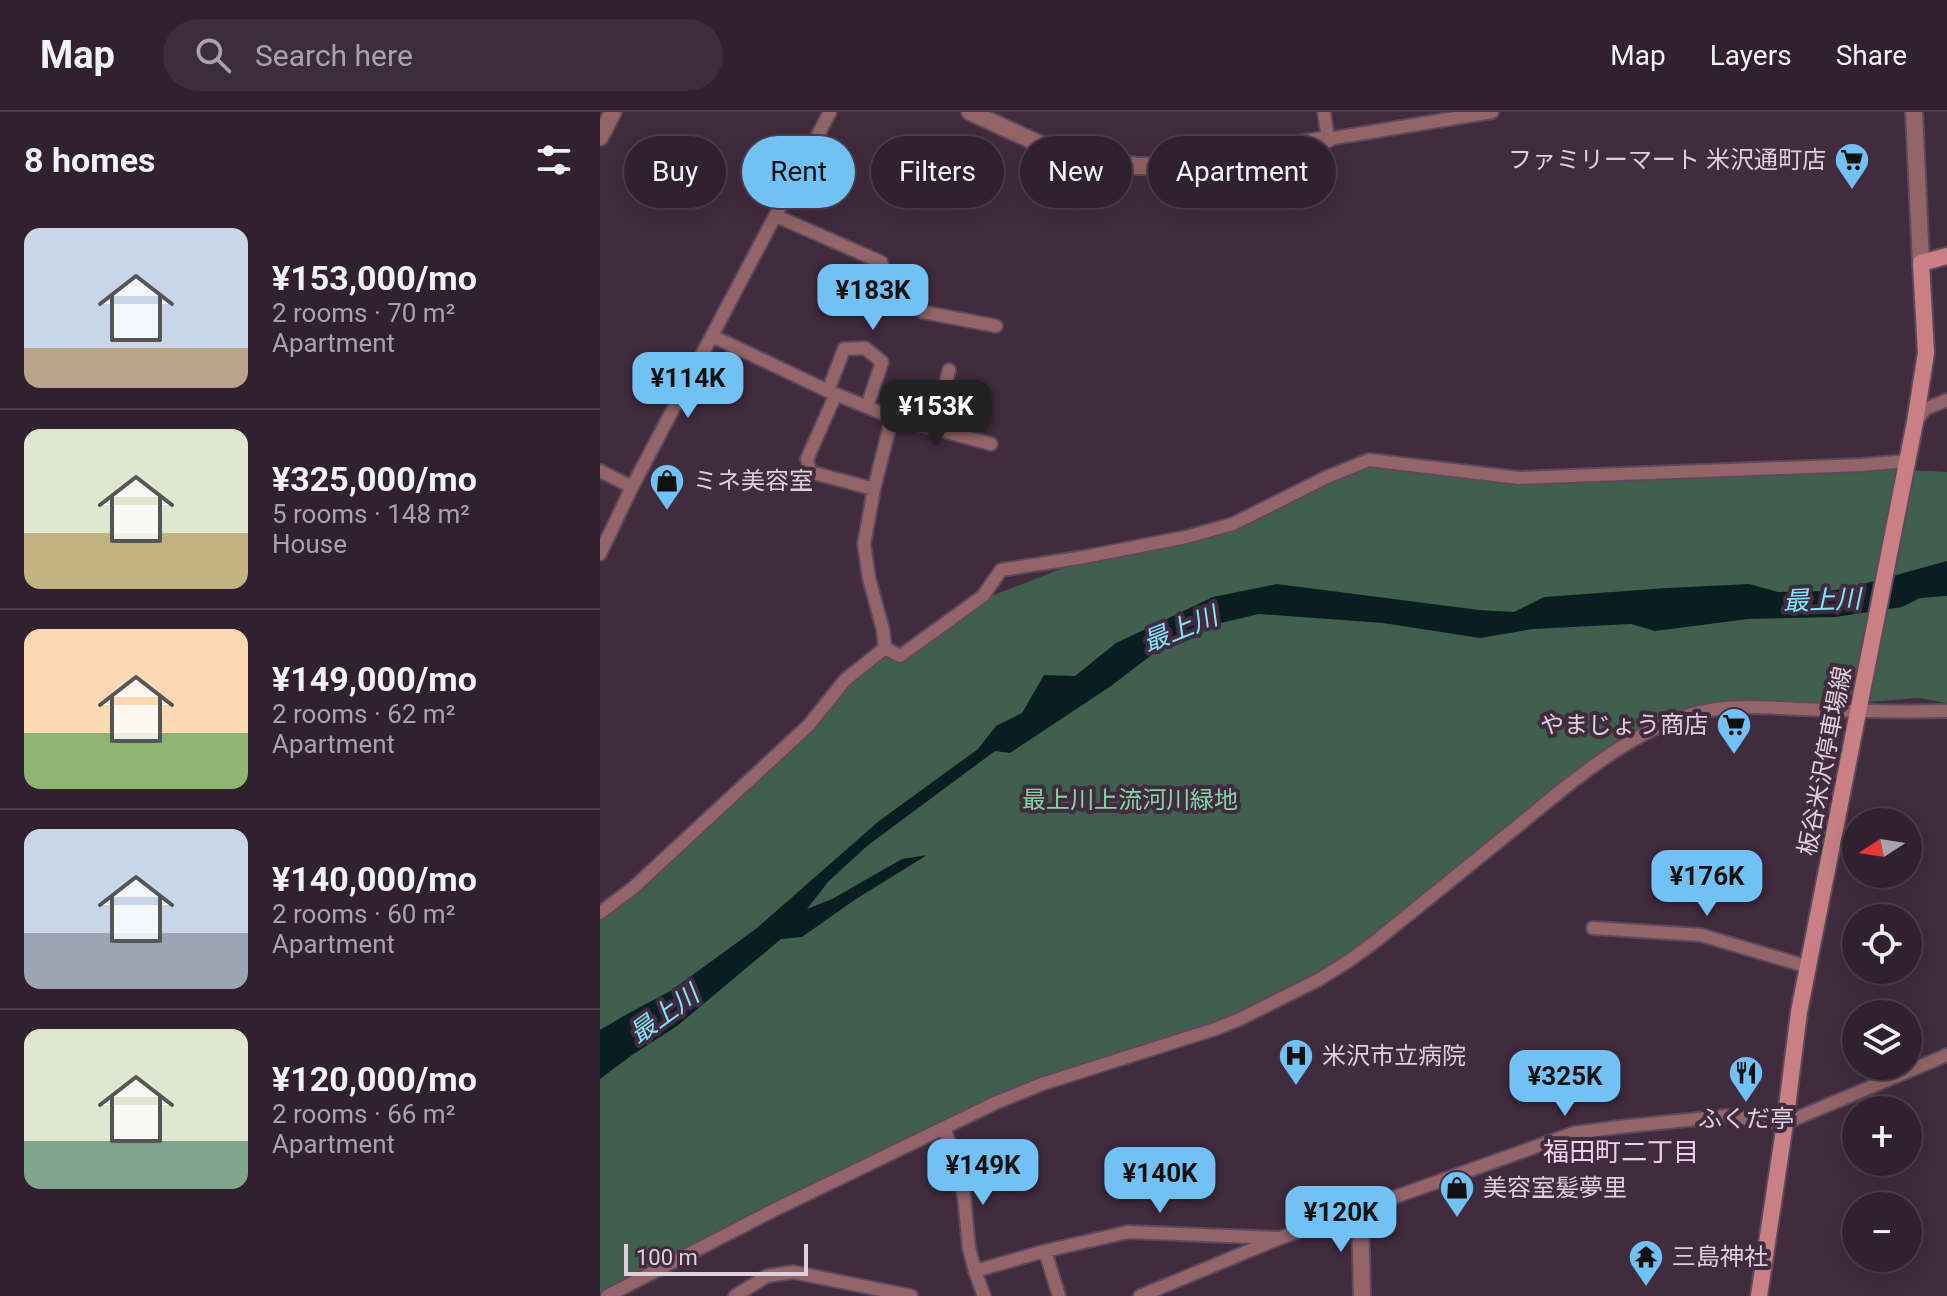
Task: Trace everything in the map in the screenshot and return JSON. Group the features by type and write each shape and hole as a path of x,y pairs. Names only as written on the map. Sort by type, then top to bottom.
{"main road":[{"path":"1921,263 1947,256"},
{"name":"板谷米沢停車場線","path":"1759,1296 1796,1034 1926,353 1921,263"}],"street":[{"path":"600,137 613,112"},
{"path":"600,554 632,487 830,112"},
{"path":"970,112 1051,149 1091,159 1148,166"},
{"path":"1324,112 1328,136"},
{"path":"1336,138 1492,112"},
{"path":"1914,112 1921,263"},
{"path":"776,216 881,262 884,270 923,312 996,326"},
{"path":"712,336 832,393 892,417 991,444"},
{"path":"867,407 882,362 865,348 844,349 832,393 807,459 810,472 874,489"},
{"path":"935,429 949,370"},
{"path":"1915,422 1925,409 1947,400"},
{"path":"885,648 864,544 892,417"},
{"path":"885,648 900,656 983,596 1001,570 1186,537 1233,524 1327,477 1369,460 1519,478 1861,465 1906,467"},
{"path":"600,471 632,487"},
{"path":"600,913 633,888 809,725 845,680 885,648"},
{"path":"607,1296 774,1210 995,1103 1042,1084 1215,1029 1318,980 1377,940 1559,793 1650,729 1679,717 1745,705 1861,702 1947,711"},
{"path":"1593,928 1701,935 1809,967"},
{"path":"1140,1296 1280,1238 1574,1133 1726,1116 1785,1123 1947,1055"},
{"path":"945,1129 964,1196 969,1248 984,1296"},
{"path":"1360,1210 1362,1296"},
{"path":"975,1271 1128,1232 1280,1238"},
{"path":"1045,1251 1059,1296"},
{"path":"735,1296 767,1276 793,1272 911,1296"}],"green space":[{"name":"最上川上流河川緑地","path":"1368,466 1518,481 1893,469 1947,472 1947,703 1918,698 1843,704 1745,701 1677,711 1614,749 1349,956 1295,988 1214,1026 1041,1082 771,1207 600,1295 600,918 851,681 885,653 901,659 981,600 1084,560 1187,541"}],"water":[{"name":"最上川","path":"1947,561 1947,596 1920,598 1902,607 1835,617 1748,619 1655,631 1631,624 1533,629 1480,638 1383,623 1259,614 1212,625 1166,644 1111,686 1010,753 995,751 867,846 828,882 807,909 832,899 902,859 927,855 802,937 781,939 677,1026 600,1079 600,1030 672,990 757,928 879,821 978,749 996,726 1022,713 1044,675 1075,676 1116,643 1213,597 1277,584 1514,612 1544,597 1667,588 1749,584 1778,592 1827,591 1849,588"}],"place":[{"name":"ファミリーマート 米沢通町店","path":"1852,191"},
{"name":"ミネ美容室","path":"667,512"},
{"name":"やまじょう商店","path":"1734,756"},
{"name":"米沢市立病院","path":"1296,1087"},
{"name":"ふくだ亭","path":"1746,1104"},
{"name":"美容室髪夢里","path":"1457,1219"},
{"name":"三島神社","path":"1646,1288"}],"district":[{"name":"福田町二丁目","path":"1621,1152"}]}
